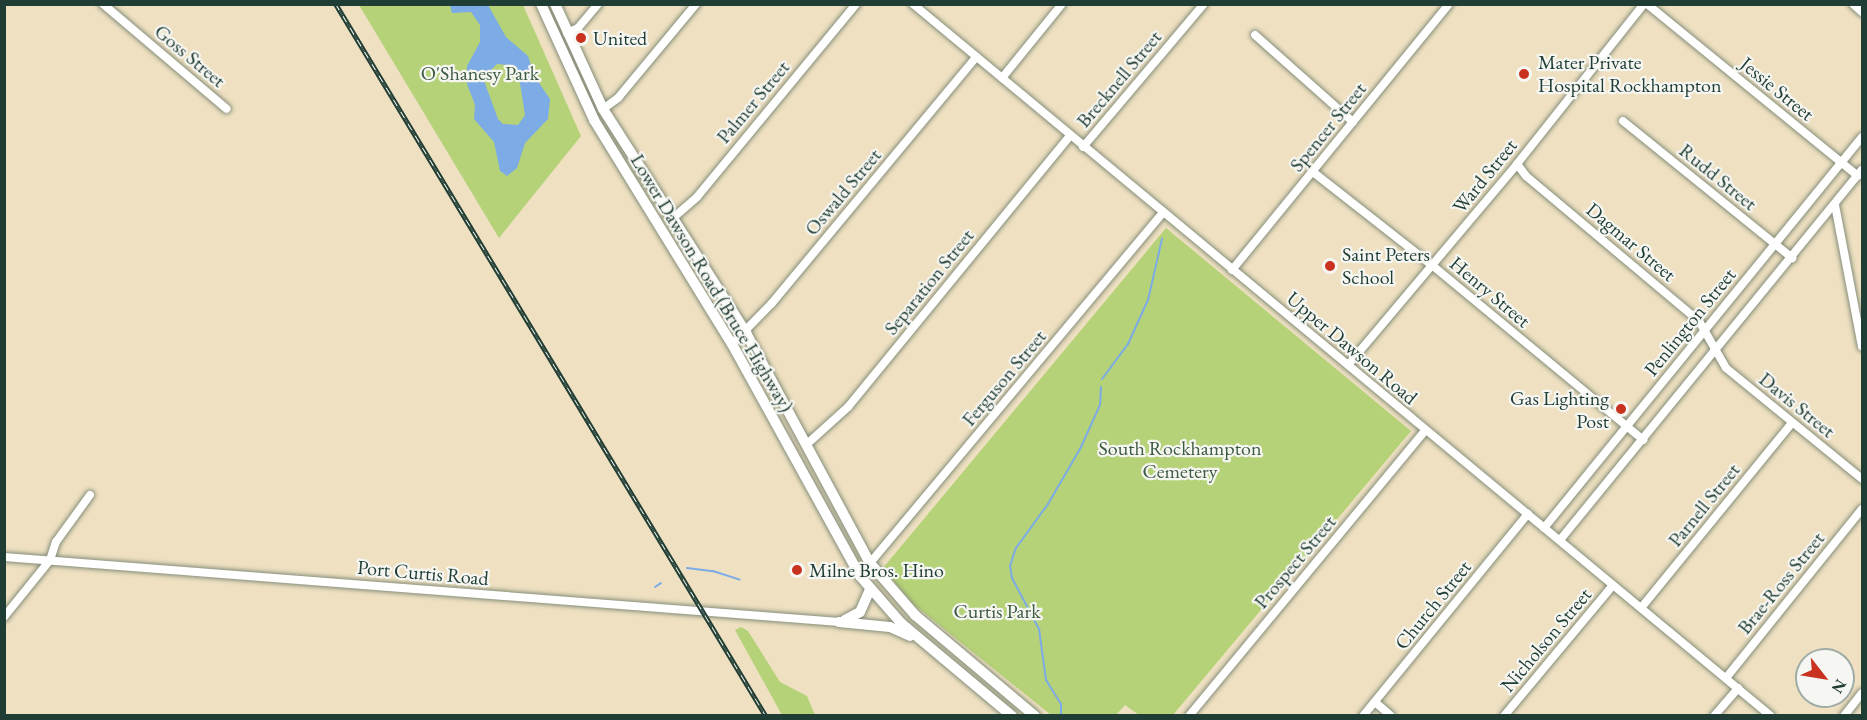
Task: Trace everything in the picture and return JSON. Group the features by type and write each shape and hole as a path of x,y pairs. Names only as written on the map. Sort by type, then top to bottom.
{"highway":[{"name":"Lower Dawson Road (Bruce Highway)","path":"541,4 594,120 732,344 860,576 870,590 931,648"},
{"name":"Lower Dawson Road (Bruce Highway)","path":"555,4 603,110 746,333 870,563 915,615 1035,716"},
{"path":"839,622 860,612 870,590"},
{"path":"839,622 890,627 931,648 1012,716"}],"street":[{"name":"Goss Street","path":"103,4 227,109"},
{"path":"567,33 578,28 598,4"},
{"path":"603,110 696,4"},
{"name":"Palmer Street","path":"673,218 697,196 856,4"},
{"path":"1002,78 1062,4"},
{"name":"Brecknell Street","path":"1083,147 1204,4"},
{"name":"Spencer Street","path":"1232,270 1449,4"},
{"name":"Jessie Street","path":"1646,4 1841,162 1860,173"},
{"name":"Ward Street","path":"1348,365 1433,266 1646,4"},
{"path":"1853,4 1863,12"},
{"name":"Upper Dawson Road","path":"918,6 1083,147 1771,716"},
{"path":"1255,35 1353,122"},
{"name":"Oswald Street","path":"732,344 746,333 976,57"},
{"name":"Rudd Street","path":"1623,121 1792,258"},
{"name":"Separation Street","path":"807,444 848,407 1070,136"},
{"name":"Penlington Street","path":"1544,528 1774,243 1863,137"},
{"name":"Dagmar Street","path":"1517,164 1526,176 1706,329 1716,350"},
{"name":"Henry Street","path":"1313,172 1433,266 1643,440"},
{"name":"Penlington Street","path":"1560,540 1860,173"},
{"path":"1835,205 1863,346"},
{"name":"Ferguson Street","path":"870,563 1163,213"},
{"name":"Davis Street","path":"1716,350 1721,363 1863,480"},
{"name":"Parnell Street","path":"1641,608 1792,423"},
{"name":"Prospect Street","path":"1189,716 1426,430"},
{"path":"4,617 50,560 56,542 90,495"},
{"name":"Brae-Ross Street","path":"1725,678 1863,509"},
{"name":"Church Street","path":"1363,716 1528,514"},
{"name":"Port Curtis Road","path":"4,556 839,622"},
{"name":"Nicholson Street","path":"1504,716 1613,585"},
{"path":"529,609 530,598"},
{"path":"1714,716 1738,688"},
{"path":"1844,716 1863,693"},
{"path":"1374,702 1390,716"}],"green space":[{"name":"O'Shanesy Park","path":"359,5 523,5 581,136 499,238"},
{"name":"South Rockhampton Cemetery","path":"1166,228 1411,431 1173,715 1139,715 1125,705 1116,715 1051,715 912,603 883,568"},
{"path":"741,627 748,631 780,682 807,696 815,715 782,715 735,630"}],"water":[{"path":"450,5 488,5 506,37 528,56 535,77 550,99 548,119 525,143 517,168 507,176 500,171 494,142 474,119 475,105 467,84 467,66 480,42 480,25 471,12 452,13","holes":["497,64 508,65 519,77 525,115 518,125 503,124 498,119 483,78"]}],"waterway":[{"path":"1102,379 1128,344 1148,300 1162,239"},
{"path":"1061,716 1061,704 1046,680 1039,629 1012,578 1010,566 1016,548 1048,504 1081,447 1100,405 1101,387"},
{"path":"687,568 713,571 740,580"},
{"path":"655,587 661,583"}],"railway":[{"path":"336,4 766,716"}],"place":[{"name":"United","path":"581,38"},
{"name":"Mater Private Hospital Rockhampton","path":"1524,74"},
{"name":"Saint Peters School","path":"1330,266"},
{"name":"Gas Lighting Post","path":"1621,409"},
{"name":"Milne Bros. Hino","path":"797,570"}],"park label":[{"name":"Curtis Park","path":"997,611"}]}
